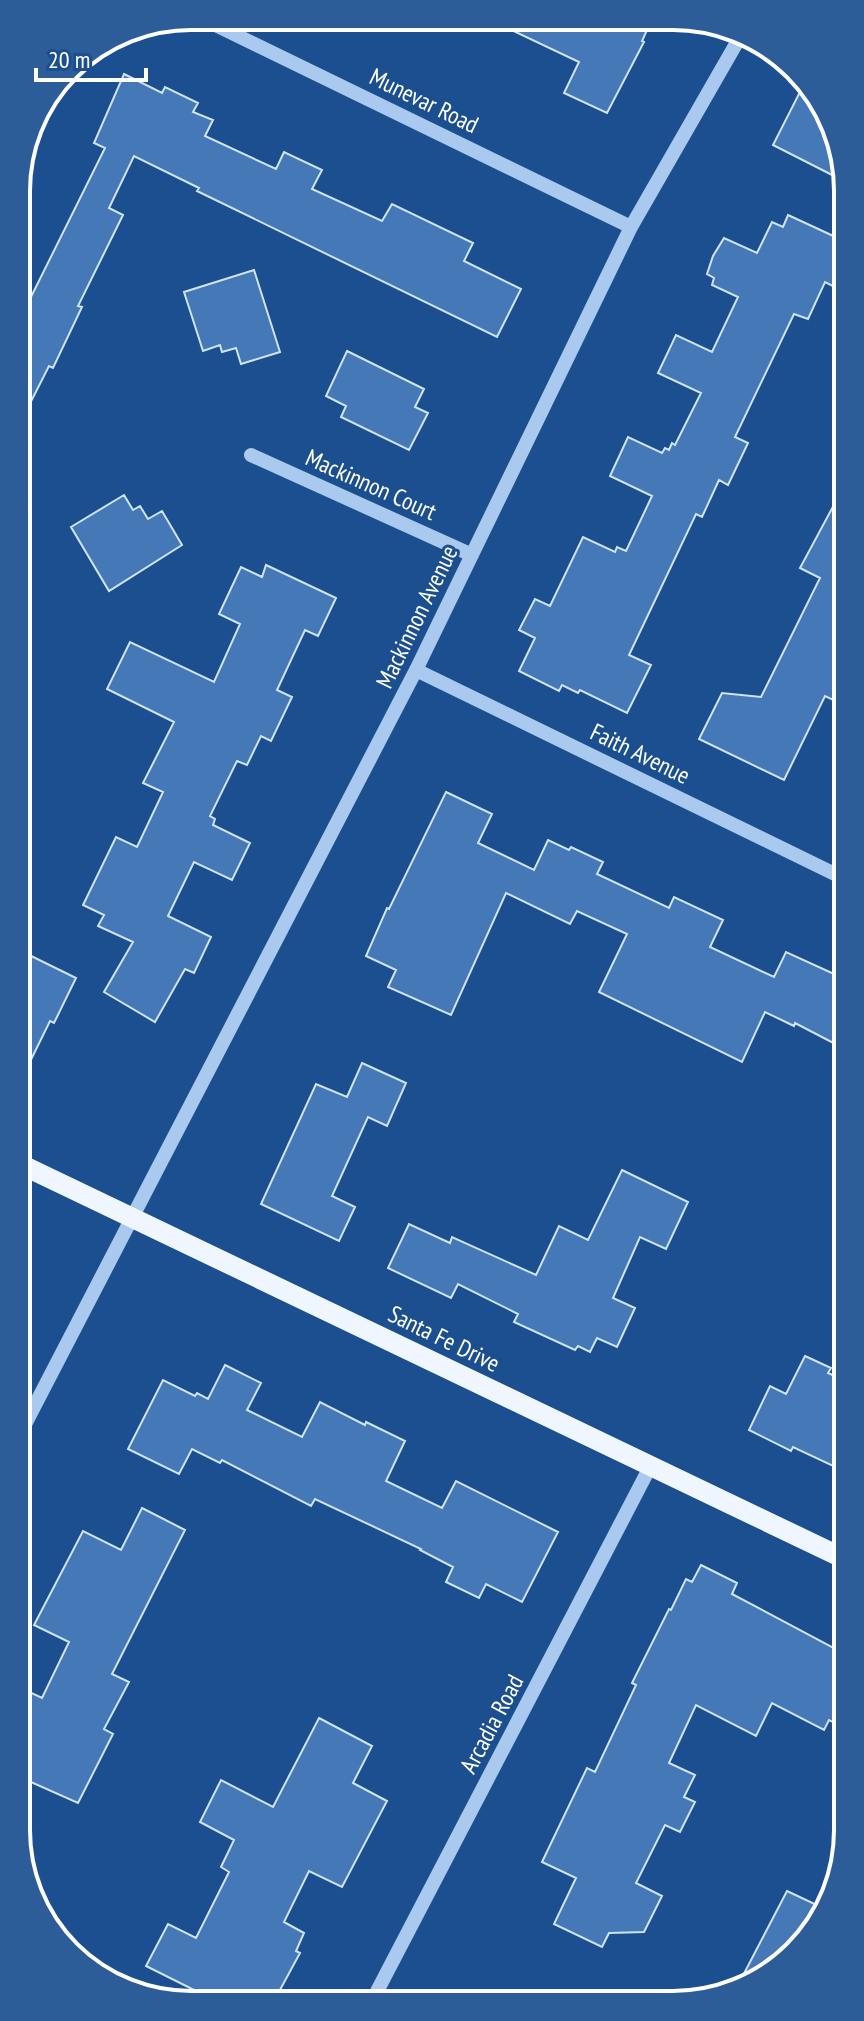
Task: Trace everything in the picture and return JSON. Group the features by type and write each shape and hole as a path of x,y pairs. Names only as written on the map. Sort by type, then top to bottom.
{"main road":[{"name":"Santa Fe Drive","path":"30,1169 834,1554"}],"street":[{"name":"Munevar Road","path":"226,30 631,227"},
{"name":"Mackinnon Avenue","path":"30,1415 416,670 631,227 736,44"},
{"name":"Mackinnon Court","path":"251,455 472,555"},
{"name":"Faith Avenue","path":"416,670 834,873"},
{"name":"Arcadia Road","path":"377,1991 650,1467"}],"building":[{"path":"511,30 647,30 644,42 607,113 564,93 579,62"},
{"path":"124,74 162,93 165,87 198,103 193,112 213,120 205,136 276,169 284,152 322,170 312,189 382,221 392,204 473,243 464,261 521,289 497,337 197,191 199,188 134,156 109,208 123,215 78,306 82,307 53,368 49,366 30,403 30,299 105,148 94,143"},
{"path":"800,92 822,129 833,176 773,145"},
{"path":"788,215 834,236 834,286 825,282 808,319 794,314 735,437 748,443 728,485 719,480 702,517 696,514 629,655 651,665 627,713 580,690 578,693 562,685 559,691 519,671 535,638 519,630 535,599 550,606 583,537 615,552 617,547 626,551 652,496 610,476 628,437 662,453 665,448 669,450 672,443 675,445 701,393 658,373 676,335 712,352 738,297 712,285 714,278 707,274 713,256 724,238 757,253 772,222 783,227"},
{"path":"254,270 280,352 241,364 236,348 222,352 220,345 203,351 184,292"},
{"path":"347,351 424,389 415,407 428,413 409,450 341,417 346,406 326,396"},
{"path":"124,495 133,510 140,506 148,519 162,511 182,545 109,591 71,527"},
{"path":"834,505 834,700 825,696 784,780 699,739 722,693 761,697 820,578 800,568"},
{"path":"266,565 336,598 318,636 305,630 277,690 292,697 271,741 261,736 247,765 237,761 210,816 215,819 213,825 250,843 232,880 194,862 168,916 211,937 194,973 185,969 155,1022 104,992 133,942 98,926 104,915 83,905 116,837 137,847 163,792 143,783 174,722 107,689 130,642 214,682 240,624 219,614 241,567 262,577"},
{"path":"446,792 492,814 478,843 534,870 548,840 569,850 571,847 603,862 597,874 669,908 674,897 723,920 710,947 774,977 786,952 834,974 834,1043 765,1012 742,1062 599,992 627,934 577,911 570,924 506,893 451,1015 388,987 396,970 366,956"},
{"path":"30,955 76,978 54,1023 50,1021 30,1062"},
{"path":"362,1063 406,1083 387,1126 368,1117 332,1196 355,1207 339,1241 261,1204 316,1084 347,1097"},
{"path":"622,1170 688,1202 666,1249 640,1237 613,1298 635,1308 617,1347 597,1338 590,1352 578,1346 575,1350 514,1322 518,1314 458,1284 451,1298 388,1268 409,1224 450,1243 452,1237 536,1275 559,1226 588,1240"},
{"path":"805,1356 831,1368 828,1373 834,1376 834,1466 793,1447 791,1451 749,1430 770,1386 786,1394"},
{"path":"225,1365 261,1383 247,1410 302,1437 320,1402 405,1441 386,1481 442,1508 456,1481 558,1532 522,1602 486,1584 479,1598 446,1582 453,1567 421,1549 315,1499 311,1506 222,1460 220,1463 192,1449 179,1474 128,1449 163,1380 208,1399"},
{"path":"142,1508 185,1530 112,1674 129,1682 104,1729 113,1734 78,1803 30,1782 30,1692 42,1698 69,1642 34,1625 83,1531 121,1550"},
{"path":"701,1565 737,1583 732,1594 834,1648 834,1722 829,1720 824,1730 772,1703 756,1736 696,1705 669,1763 695,1775 684,1797 695,1802 680,1832 665,1825 636,1883 662,1896 644,1932 609,1933 602,1947 554,1924 576,1878 542,1862 587,1768 595,1772 636,1685 632,1683 669,1609 686,1579 692,1582"},
{"path":"319,1718 372,1746 353,1783 387,1801 342,1887 309,1871 284,1922 304,1933 296,1951 300,1953 279,1991 196,1991 146,1966 168,1924 196,1938 229,1872 221,1867 234,1840 200,1822 221,1780 273,1807"},
{"path":"787,1891 815,1904 807,1920 779,1951 743,1975"}]}
